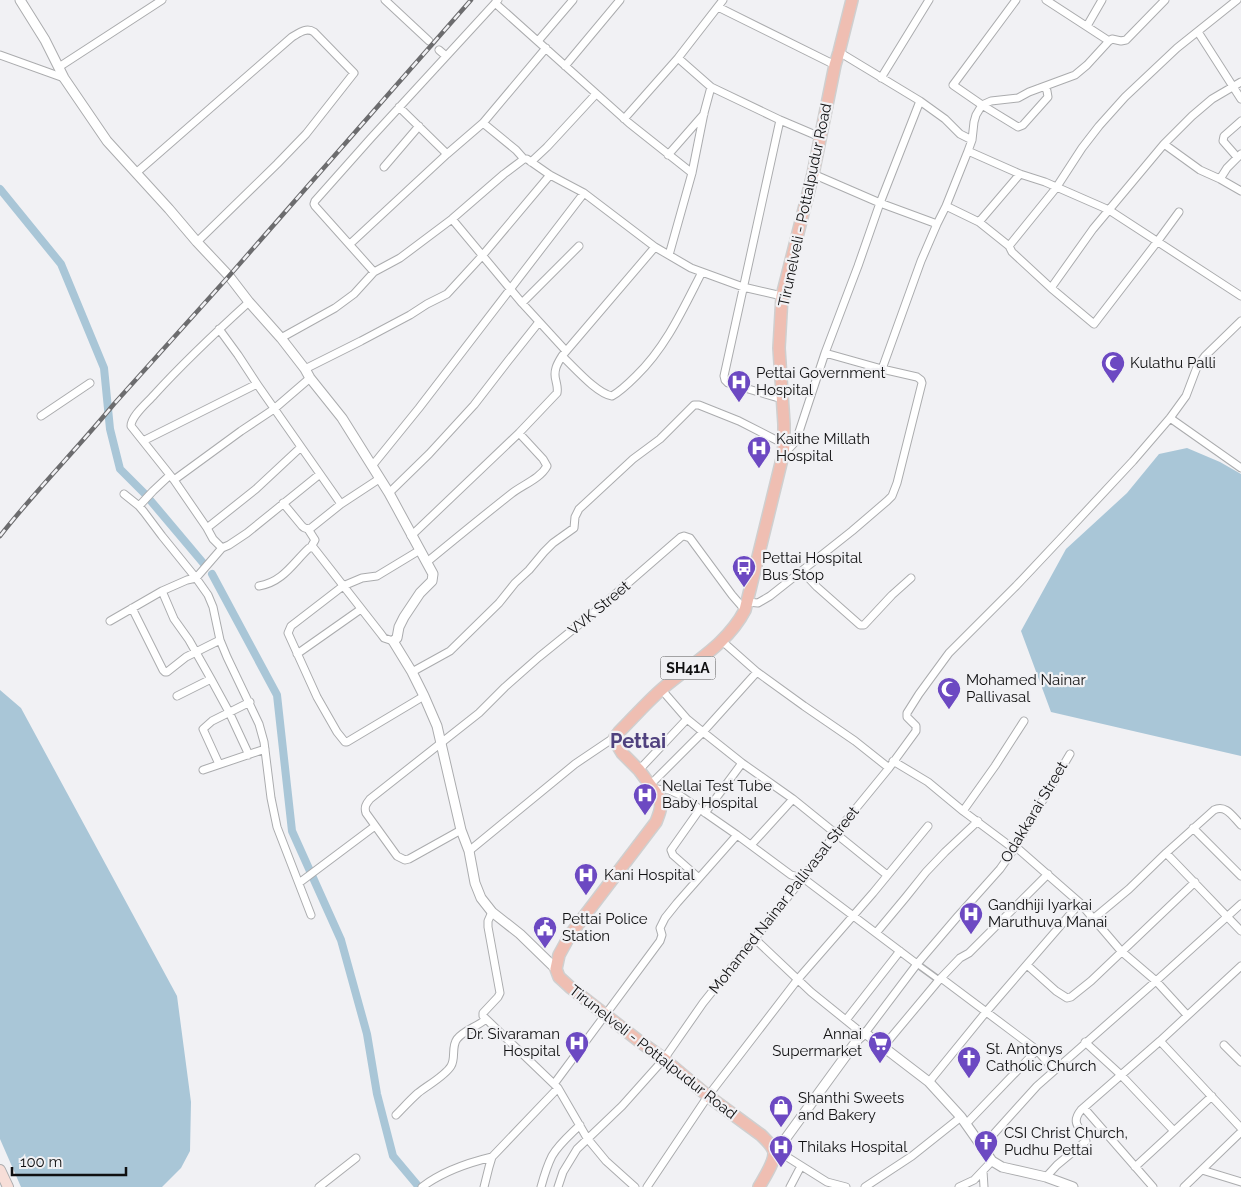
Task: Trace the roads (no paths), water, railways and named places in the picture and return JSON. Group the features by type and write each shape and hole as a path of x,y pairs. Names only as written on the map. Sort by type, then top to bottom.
{"main road":[{"name":"Tirunelveli - Pottalpudur Road","path":"615,737 661,689 722,641 739,622 746,606 784,449 779,348 782,296 813,174 835,65 840,52 852,0"},
{"path":"556,969 559,955 570,935 656,822 660,812 661,802 652,787 622,753 615,737"},
{"name":"Tirunelveli - Pottalpudur Road","path":"556,969 559,977 571,988 761,1136 769,1143 774,1153"},
{"path":"759,1187 772,1162 774,1153"},
{"path":"0,1170 8,1187"}],"street":[{"path":"21,0 45,40 64,78 107,141 229,276 281,338 342,418 389,493 433,574 432,580 409,608 400,626 397,638 393,641"},
{"path":"59,67 162,0"},
{"path":"384,0 429,41"},
{"path":"538,41 573,0"},
{"path":"565,66 620,0"},
{"path":"624,119 678,58 724,0"},
{"path":"881,78 929,0"},
{"path":"1016,0 953,85 1018,127 1023,125 1048,97 1048,91 1045,87"},
{"path":"1046,0 1109,41"},
{"path":"1087,26 1102,0"},
{"path":"882,369 922,261 968,151 972,140 976,115 982,105 1018,98 1075,75 1109,41 1112,39 1126,40 1165,0"},
{"path":"1009,246 1056,188 1099,126 1125,97 1178,48 1237,0"},
{"path":"374,272 314,204 399,107 497,2 624,119 692,174"},
{"path":"718,7 835,65"},
{"path":"136,173 292,37 302,31 314,32 354,73 306,134 197,242"},
{"path":"1198,32 1241,99"},
{"path":"350,244 483,123 546,48"},
{"path":"439,50 446,56"},
{"path":"840,52 920,100 945,119 960,134 972,140"},
{"path":"0,55 64,78"},
{"path":"678,58 711,87 820,137"},
{"path":"1051,288 1109,210 1164,144 1212,99 1241,82"},
{"path":"669,255 692,174 711,87"},
{"path":"281,338 335,308 354,294 374,272 400,258 452,219 504,174 547,147 596,94"},
{"path":"412,672 450,650 499,603 553,543 574,528 579,509 633,458 660,439 694,405 738,421 784,449 796,442 825,353 920,100"},
{"path":"399,107 447,154"},
{"path":"668,155 704,113"},
{"path":"780,120 724,376 728,383 782,399"},
{"path":"1220,179 1239,155 1223,141 1224,136 1241,121"},
{"path":"483,123 528,160 550,175 584,193 655,247 691,268 743,287 782,296"},
{"path":"384,167 420,126"},
{"path":"1164,144 1200,170 1241,191"},
{"path":"968,151 1109,210 1241,296"},
{"path":"813,174 880,203 937,224"},
{"path":"980,222 1020,174"},
{"path":"305,369 410,316 427,304 447,294 482,256 550,175"},
{"path":"372,466 584,193"},
{"path":"946,206 980,222 1009,246 1012,252 1051,288 1094,324 1178,212"},
{"path":"452,219 509,289 591,384 606,395 612,396 618,393 656,355 702,272"},
{"path":"522,303 579,246"},
{"path":"411,536 519,433 557,393 555,369 564,353 655,247"},
{"path":"222,548 213,539 172,477 131,426 131,422 178,368 249,302"},
{"path":"1241,321 1205,356 1197,367 1186,396 1170,418 1241,468"},
{"path":"389,493 429,454 474,405 539,322"},
{"path":"219,329 341,504"},
{"path":"746,606 763,600 802,571 887,501 895,491 922,382 917,377 825,353"},
{"path":"141,504 153,491 172,477 274,409 310,378"},
{"path":"41,416 90,383"},
{"path":"143,441 257,384"},
{"name":"Mohamed Nainar Pallivasal Street","path":"558,1187 567,1164 577,1148 622,1106 664,1059 703,1003 803,878 916,731 916,726 907,717 907,713 949,653 1016,586 1133,461 1170,418"},
{"path":"427,562 546,468 547,466 543,459 519,433"},
{"path":"206,528 256,489 300,447"},
{"path":"110,620 162,591 196,578 222,548 248,533 320,474"},
{"path":"308,529 379,479"},
{"path":"124,494 141,504 162,536 208,595 213,607 220,640 259,724 265,749 271,798 277,827 311,915"},
{"path":"259,586 267,585 283,576 311,547 315,540 308,529 302,526 283,503"},
{"name":"VVK Street","path":"461,830 405,860 394,853 366,813 365,808 367,803 376,794 479,713 539,657 597,610 681,537 690,538 732,595 746,606"},
{"path":"311,547 317,551 384,638 393,641 399,648 424,696 437,726 461,830 469,851 475,882 481,898 492,912 520,934 556,969"},
{"path":"420,550 377,576 362,578 343,586 291,626 288,633 317,697 337,732 345,742 424,696"},
{"path":"802,571 860,625 864,625 911,578"},
{"path":"162,591 174,619 211,679 249,755"},
{"path":"132,608 165,672 196,652 220,640"},
{"path":"297,654 361,609"},
{"path":"722,641 757,672 804,706 891,765 928,782 963,811 1048,874 1080,903 1122,951 1156,981 1187,1015"},
{"path":"652,787 757,672"},
{"path":"176,696 211,679"},
{"path":"661,689 687,719 742,763 793,799 887,875"},
{"path":"219,764 203,729 208,723 250,702"},
{"path":"639,770 687,719"},
{"path":"963,811 996,766 1024,721"},
{"path":"469,851 575,764 615,737"},
{"path":"203,770 265,749"},
{"name":"Odakkarai Street","path":"864,1034 917,964 1000,869 1015,848 1070,754"},
{"path":"699,878 673,854 672,850 742,763"},
{"path":"652,787 674,792 791,875 803,878 917,964 1037,1050 1054,1070"},
{"path":"751,845 793,799"},
{"path":"1093,919 1129,889 1214,810 1219,808 1227,811 1241,825"},
{"path":"876,933 926,872 978,821"},
{"path":"299,883 375,826"},
{"path":"647,1187 708,1096 798,980 928,826"},
{"path":"1194,828 1241,876"},
{"path":"484,1187 492,1157 556,1086 605,1014 660,941 662,935 660,930 661,924 737,835"},
{"path":"1166,854 1241,931"},
{"path":"883,1046 960,958 969,953 1048,874"},
{"path":"1027,965 1056,991 1067,998 1071,997 1081,990 1195,882"},
{"path":"929,1082 986,1012 1080,903"},
{"path":"982,1148 1037,1086 1241,904"},
{"path":"492,912 488,921 488,927 500,993 483,1013 483,1016 556,1086 587,1138 606,1161 635,1187"},
{"path":"754,938 811,992 929,1082 964,1120 992,1160 1002,1167 1073,1187"},
{"path":"846,1020 900,951"},
{"path":"1050,1181 1057,1165 1086,1141 1076,1124 1077,1115 1241,966"},
{"path":"396,1116 416,1095 451,1066 455,1042 458,1038 486,1019"},
{"path":"774,1153 864,1034"},
{"path":"1160,1041 1241,1128"},
{"path":"1086,1042 1121,1075 1174,1131"},
{"path":"1224,1044 1241,1062"},
{"path":"865,1187 964,1120 1037,1050"},
{"path":"1136,1167 1212,1096"},
{"path":"1084,1108 1153,1187"},
{"path":"542,1187 552,1156 561,1143 580,1125"},
{"path":"1184,1187 1241,1132"},
{"path":"774,1153 784,1155 796,1162 825,1184 846,1187"},
{"path":"425,1185 439,1175 454,1168 492,1157"},
{"path":"320,1187 356,1158"},
{"path":"959,1187 974,1180 992,1160"},
{"path":"790,1187 801,1166"},
{"path":"1202,1170 1241,1182"},
{"path":"983,1171 984,1187"}],"water":[{"path":"1187,448 1220,462 1241,474 1241,756 1051,712 1021,631 1066,549 1127,493 1159,454"},
{"path":"0,690 21,708 177,996 191,1102 190,1151 181,1168 162,1187 21,1187 0,1139"}],"waterway":[{"path":"0,189 61,264 104,368 110,429 120,469 145,494 204,564"},
{"path":"212,574 277,695 292,831 341,940 367,1034 377,1094 393,1156 419,1187"}],"tunnel":[{"path":"429,41 439,50"}],"railway":[{"path":"0,536 471,0"}],"place":[{"name":"Kulathu Palli","path":"1113,384"},
{"name":"Pettai Government Hospital","path":"739,403"},
{"name":"Kaithe Millath Hospital","path":"759,469"},
{"name":"Pettai Hospital Bus Stop","path":"744,588"},
{"name":"Mohamed Nainar Pallivasal","path":"949,710"},
{"name":"Nellai Test Tube Baby Hospital","path":"645,816"},
{"name":"Kani Hospital","path":"586,896"},
{"name":"Gandhiji Iyarkai Maruthuva Manai","path":"971,935"},
{"name":"Pettai Police Station","path":"545,949"},
{"name":"Dr. Sivaraman Hospital","path":"577,1064"},
{"name":"Annai Supermarket","path":"880,1064"},
{"name":"St. Antonys Catholic Church","path":"969,1079"},
{"name":"Shanthi Sweets and Bakery","path":"781,1128"},
{"name":"CSI Christ Church, Pudhu Pettai","path":"986,1163"},
{"name":"Thilaks Hospital","path":"781,1168"}],"district":[{"name":"Pettai","path":"638,741"}]}
